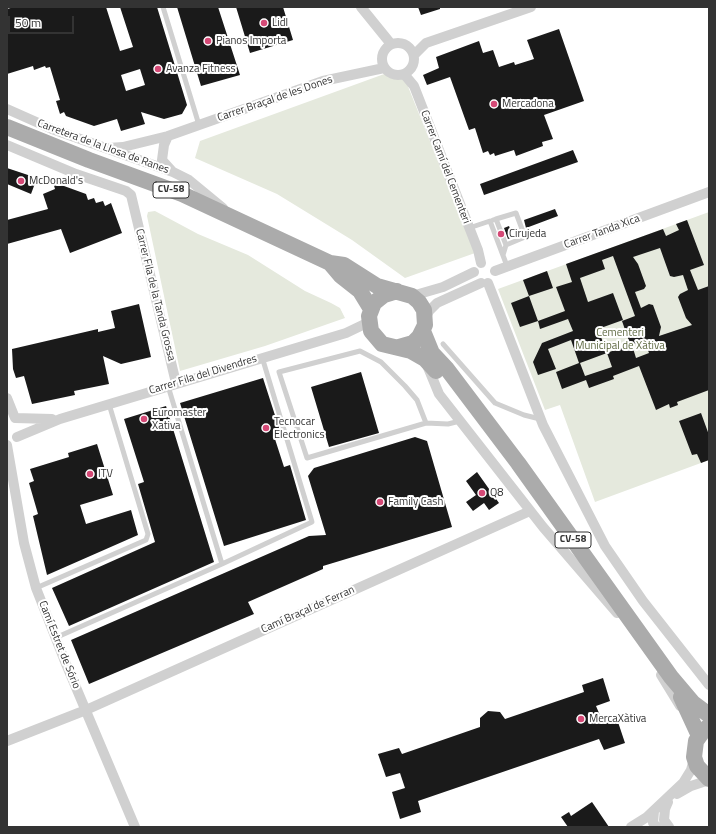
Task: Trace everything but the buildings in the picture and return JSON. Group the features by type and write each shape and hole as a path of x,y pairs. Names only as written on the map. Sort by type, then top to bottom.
{"main road":[{"name":"CV-58","path":"7,127 89,160 182,194 330,263 344,265 377,286 412,296 422,306 424,325 432,353 447,369 472,405 518,463 671,677 693,703 709,715"},
{"name":"CV-58","path":"330,263 341,276 360,291 370,321 382,344 411,351 425,359 472,405"},
{"path":"370,321 378,298 390,292 397,291"},
{"path":"399,347 413,343 424,325"},
{"name":"CV-58","path":"671,677 688,710 699,741 697,766 702,774 709,780"}],"street":[{"path":"361,7 391,44"},
{"path":"414,55 407,46 396,42 386,47 381,57 384,68 393,75 404,74 413,66 414,55 426,43 531,7"},
{"name":"Carrer Braçal de les Dones","path":"108,148 123,147 168,136 323,81 384,68"},
{"name":"Carrer Camí del Cementeri","path":"404,74 414,86 469,228 481,264"},
{"name":"Carretera de la Llosa de Ranes","path":"7,110 52,129 173,172 189,180 234,217"},
{"path":"168,136 164,145 162,160 173,172"},
{"name":"Carrer Fila de la Tanda Grossa","path":"7,145 76,174 126,191 131,195 172,384"},
{"name":"Carrer Tanda Xica","path":"495,271 709,192"},
{"path":"412,296 443,287 474,272 476,267 481,264 488,263 495,271 493,279 437,303 429,311 424,325"},
{"path":"474,272 476,279 485,283 542,422 605,546 642,601 709,685"},
{"name":"Carrer Fila del Divendres","path":"11,443 60,419 172,384 346,333 370,321"},
{"path":"425,359 439,394 461,420 530,511 620,618 666,682 699,741 691,770 683,783 654,814 631,827"},
{"path":"7,398 11,417"},
{"name":"Carrer Fila del Divendres","path":"11,417 33,420 60,419"},
{"name":"Camí Estret de Sório","path":"11,417 22,427 11,443 24,543 36,588 135,827"},
{"name":"Camí Braçal de Ferran","path":"7,741 86,710 530,511"},
{"path":"639,827 677,794 709,780"},
{"path":"668,802 665,809 664,820 669,827"},
{"path":"654,814 653,822 657,827"}],"lane":[{"path":"163,7 199,125"},
{"path":"469,228 516,213 525,238 506,245"},
{"path":"496,219 506,245 503,255"},
{"path":"490,221 507,266"},
{"path":"443,344 495,403 542,422"},
{"path":"426,423 417,400 405,386 381,362 360,351 279,372 307,458 426,423 455,423 461,420"},
{"path":"56,638 312,522 262,358"},
{"path":"172,384 222,564"},
{"path":"36,588 146,540 148,534 109,404"}],"green space":[{"path":"387,73 396,73 405,79 475,253 405,278 352,240 277,194 195,158 200,141"},
{"path":"155,211 198,234 248,255 305,291 340,308 345,318 265,346 180,371 147,216 148,212"},
{"name":"Cementeri Municipal de Xàtiva","path":"709,212 709,460 595,502 560,405 545,410 498,289"}],"place":[{"name":"Lidl","path":"264,23"},
{"name":"Pianos Importa","path":"208,41"},
{"name":"Avanza Fitness","path":"158,69"},
{"name":"Mercadona","path":"494,104"},
{"name":"McDonald's","path":"21,181"},
{"name":"Cirujeda","path":"501,234"},
{"name":"Euromaster Xativa","path":"144,419"},
{"name":"Tecnocar Electronics","path":"266,428"},
{"name":"ITV","path":"90,474"},
{"name":"Q8","path":"482,493"},
{"name":"Family Cash","path":"380,502"},
{"name":"MercaXàtiva","path":"581,719"}]}
